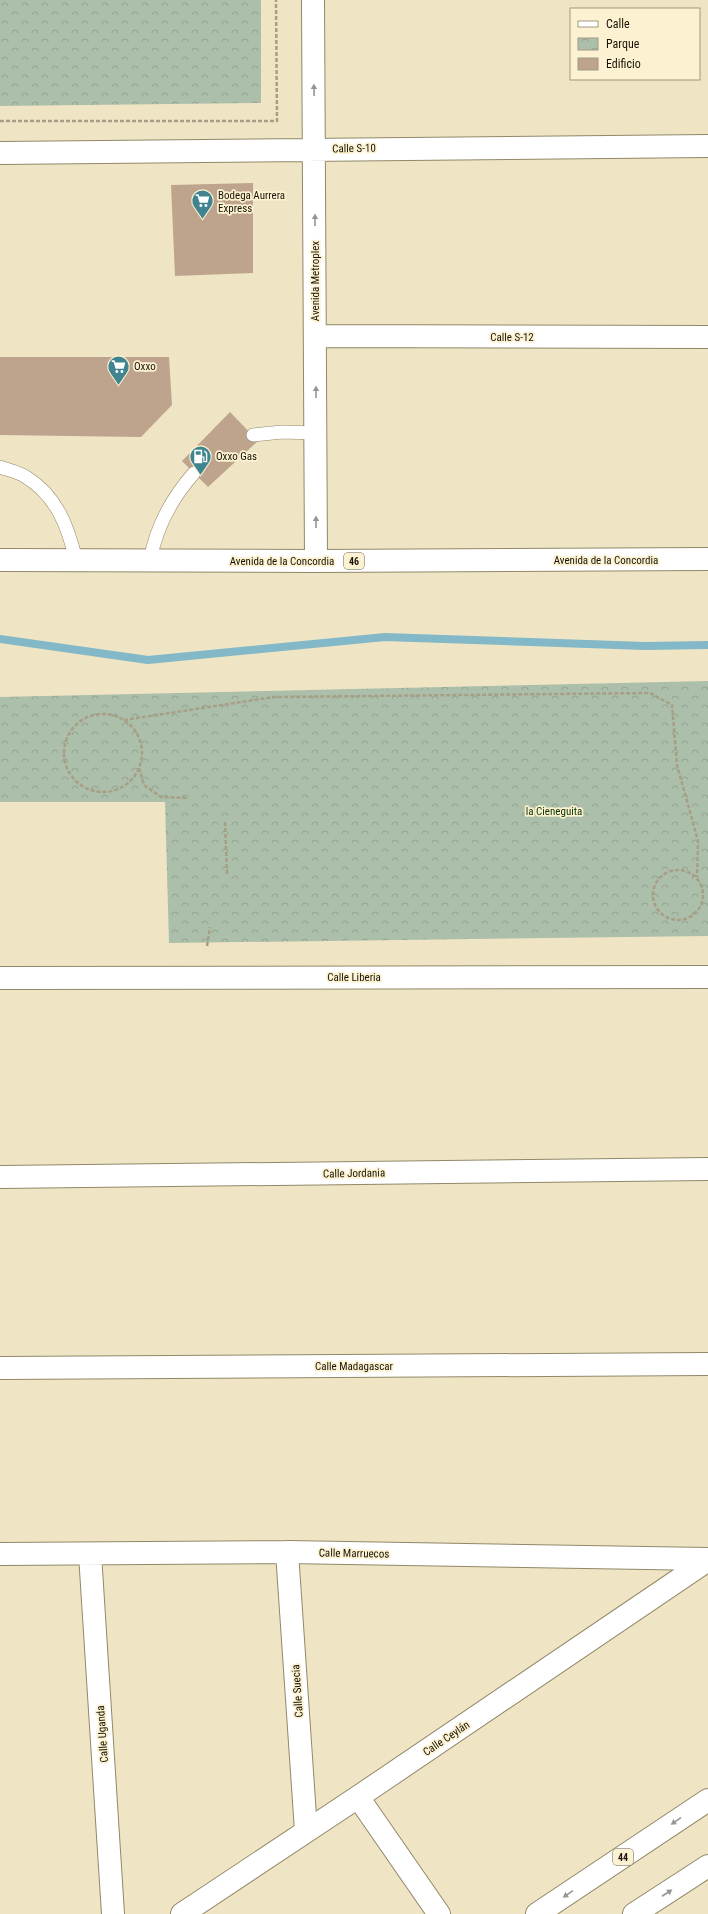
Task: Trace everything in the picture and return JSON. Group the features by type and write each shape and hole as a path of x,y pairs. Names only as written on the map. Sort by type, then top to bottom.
{"street":[{"name":"Avenida Metroplex","path":"314,0 316,561"},
{"name":"Calle S-10","path":"0,153 708,146"},
{"name":"Calle S-12","path":"315,336 708,337"},
{"name":"Avenida de la Concordia","path":"0,560 708,560"},
{"name":"Calle Liberia","path":"0,978 708,977"},
{"name":"Calle Jordania","path":"0,1177 708,1169"},
{"name":"Calle Madagascar","path":"0,1368 708,1364"},
{"name":"Calle Marruecos","path":"0,1554 287,1552 708,1560"},
{"name":"Calle Suecia","path":"287,1552 306,1831"},
{"name":"Calle Uganda","path":"90,1554 113,1914"},
{"name":"Calle Ceylán","path":"182,1914 358,1797 708,1560"},
{"path":"358,1797 439,1914"},
{"name":"44","path":"538,1914 708,1800"},
{"path":"634,1914 703,1873"}],"lane":[{"path":"253,435 282,432 316,433"},
{"path":"0,467 25,476 45,492 58,508 71,540 76,560"},
{"path":"150,561 154,541 169,504 194,473"}],"path":[{"path":"0,121 277,121 276,0"},
{"path":"124,720 274,698 650,693 672,705 677,765 698,841 697,877 702,885 704,893 703,902 699,910 693,916 677,920 662,914 654,901 655,885 659,878 673,870 690,872 697,877"},
{"path":"99,714 113,715 124,720 134,728 140,739 142,751 138,768 135,775 126,784 115,789 103,791 90,789 79,783 70,774 65,761 65,748 68,736 76,725 87,717 99,714"},
{"path":"138,768 144,785 161,797 188,798"},
{"path":"225,822 228,875"},
{"path":"207,946 210,927"}],"green space":[{"path":"0,0 261,0 261,103 0,106"},
{"name":"la Cieneguita","path":"708,681 708,936 169,943 165,802 0,802 0,697"}],"building":[{"path":"253,183 253,273 175,276 171,185"},
{"path":"0,357 169,357 172,405 141,437 0,435"},
{"path":"230,412 258,441 208,487 182,461"}],"waterway":[{"path":"0,639 148,660 385,637 645,646 708,645"}],"place":[{"name":"Bodega Aurrera Express","path":"202,220"},
{"name":"Oxxo","path":"118,386"},
{"name":"Oxxo Gas","path":"200,476"}]}
